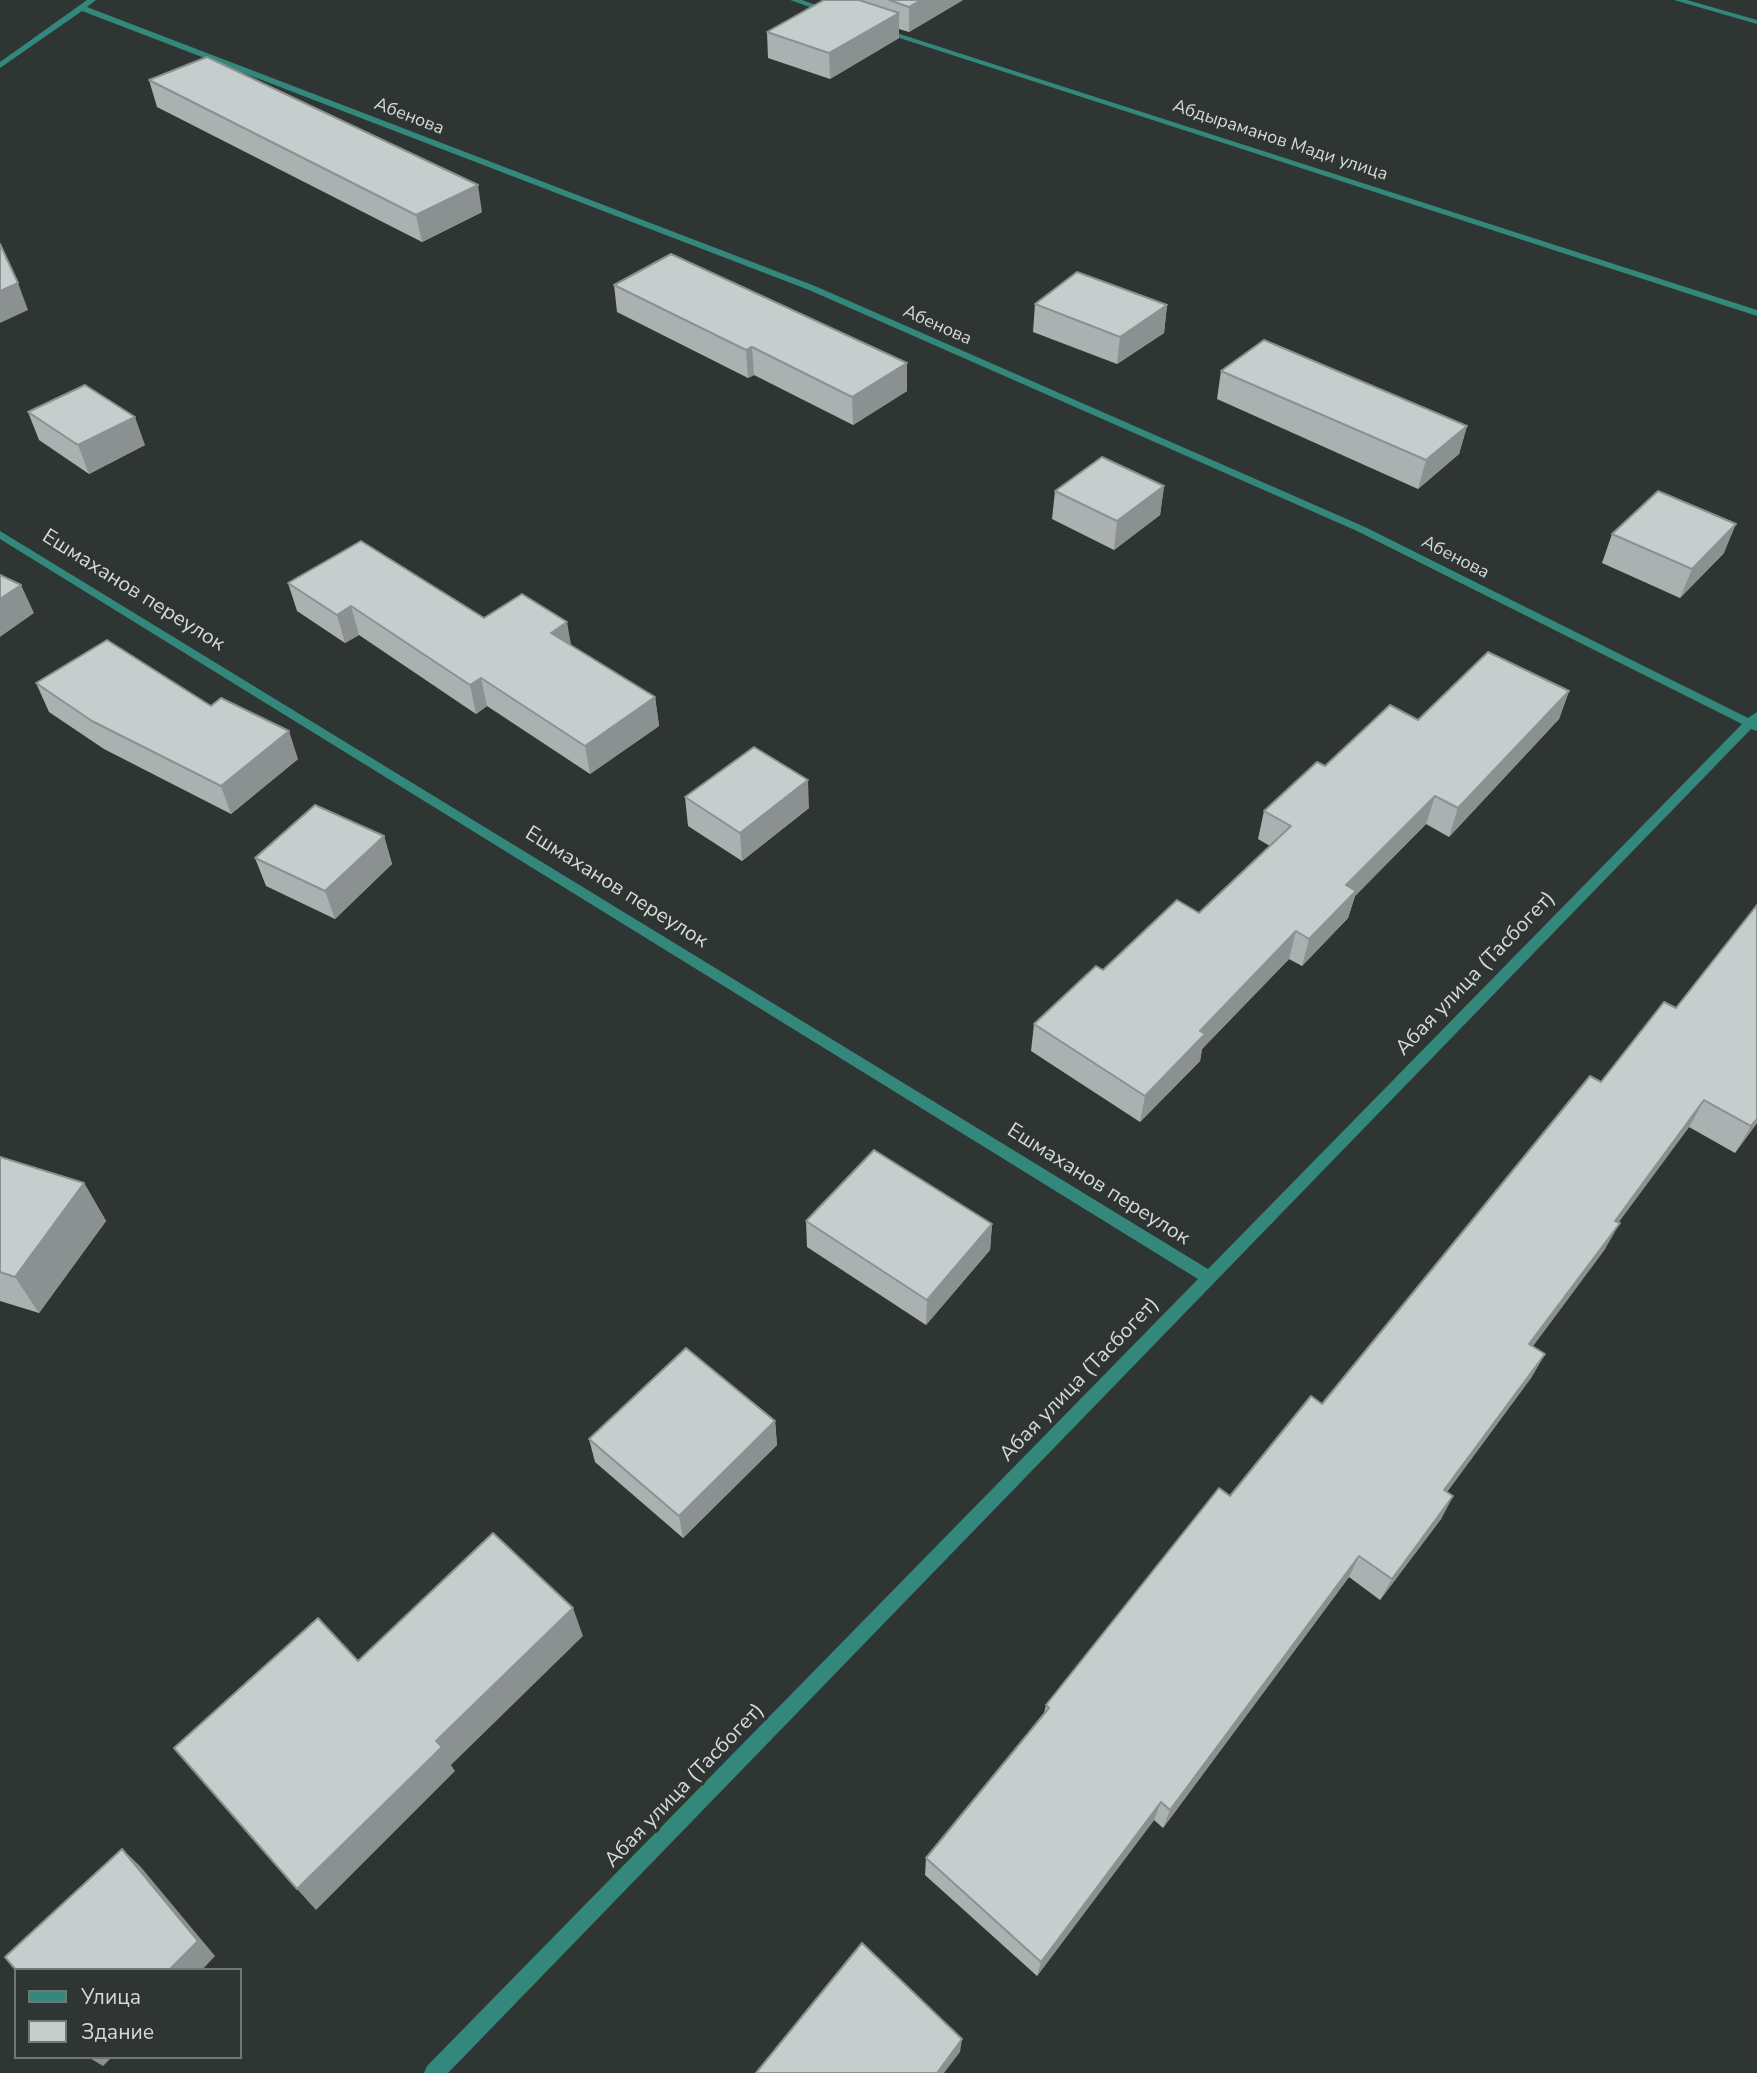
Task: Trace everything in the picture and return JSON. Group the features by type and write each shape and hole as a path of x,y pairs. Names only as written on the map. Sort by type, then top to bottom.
{"street":[{"path":"0,66 92,0"},
{"path":"794,0 833,13"},
{"path":"1678,0 1757,22"},
{"name":"Абенова","path":"81,8 825,294 1361,529 1755,722"},
{"name":"Абдыраманов Мади улица","path":"873,26 1757,313"},
{"name":"Ешмаханов переулок","path":"0,534 1209,1278"},
{"name":"Абая улица (Тасбогет)","path":"434,2073 1755,722"}],"building":[{"path":"824,0 859,0 899,13 829,53 767,32"},
{"path":"889,0 921,0 909,7"},
{"path":"207,57 478,185 416,215 149,80"},
{"path":"0,244 18,283 0,291"},
{"path":"671,254 907,363 852,397 752,347 746,350 614,285"},
{"path":"1077,272 1167,305 1120,337 1035,304"},
{"path":"1264,340 1467,426 1426,460 1221,371"},
{"path":"85,385 135,417 78,445 28,412"},
{"path":"1102,457 1164,486 1117,521 1055,491"},
{"path":"1658,491 1736,524 1692,569 1612,534"},
{"path":"361,541 484,618 522,594 567,622 551,633 655,697 585,746 481,678 470,685 351,606 337,615 288,583"},
{"path":"0,575 21,585 0,599"},
{"path":"107,640 211,706 221,698 289,731 221,786 92,721 36,683"},
{"path":"1488,652 1569,691 1458,808 1435,796 1346,885 1356,891 1309,939 1296,931 1200,1031 1205,1034 1145,1096 1034,1024 1096,966 1103,970 1177,900 1199,913 1291,826 1264,811 1317,762 1325,766 1390,705 1418,720"},
{"path":"754,747 808,780 740,833 685,797"},
{"path":"315,805 384,836 325,891 255,858"},
{"path":"1757,905 1757,1119 1751,1126 1704,1100 1615,1221 1620,1223 1529,1344 1545,1354 1444,1490 1453,1496 1392,1579 1359,1556 1170,1810 1161,1802 1041,1962 926,1858 1049,1708 1046,1705 1219,1488 1230,1496 1311,1396 1322,1404 1590,1076 1601,1082 1664,1002 1676,1008"},
{"path":"874,1150 992,1224 927,1300 806,1221"},
{"path":"0,1157 84,1183 15,1277 0,1272"},
{"path":"686,1348 775,1421 679,1516 589,1439"},
{"path":"493,1533 573,1608 436,1741 442,1747 297,1889 174,1748 318,1618 358,1661"},
{"path":"122,1849 198,1941 171,1968 14,1968 5,1957"},
{"path":"862,1943 962,2039 937,2073 756,2073"}]}
